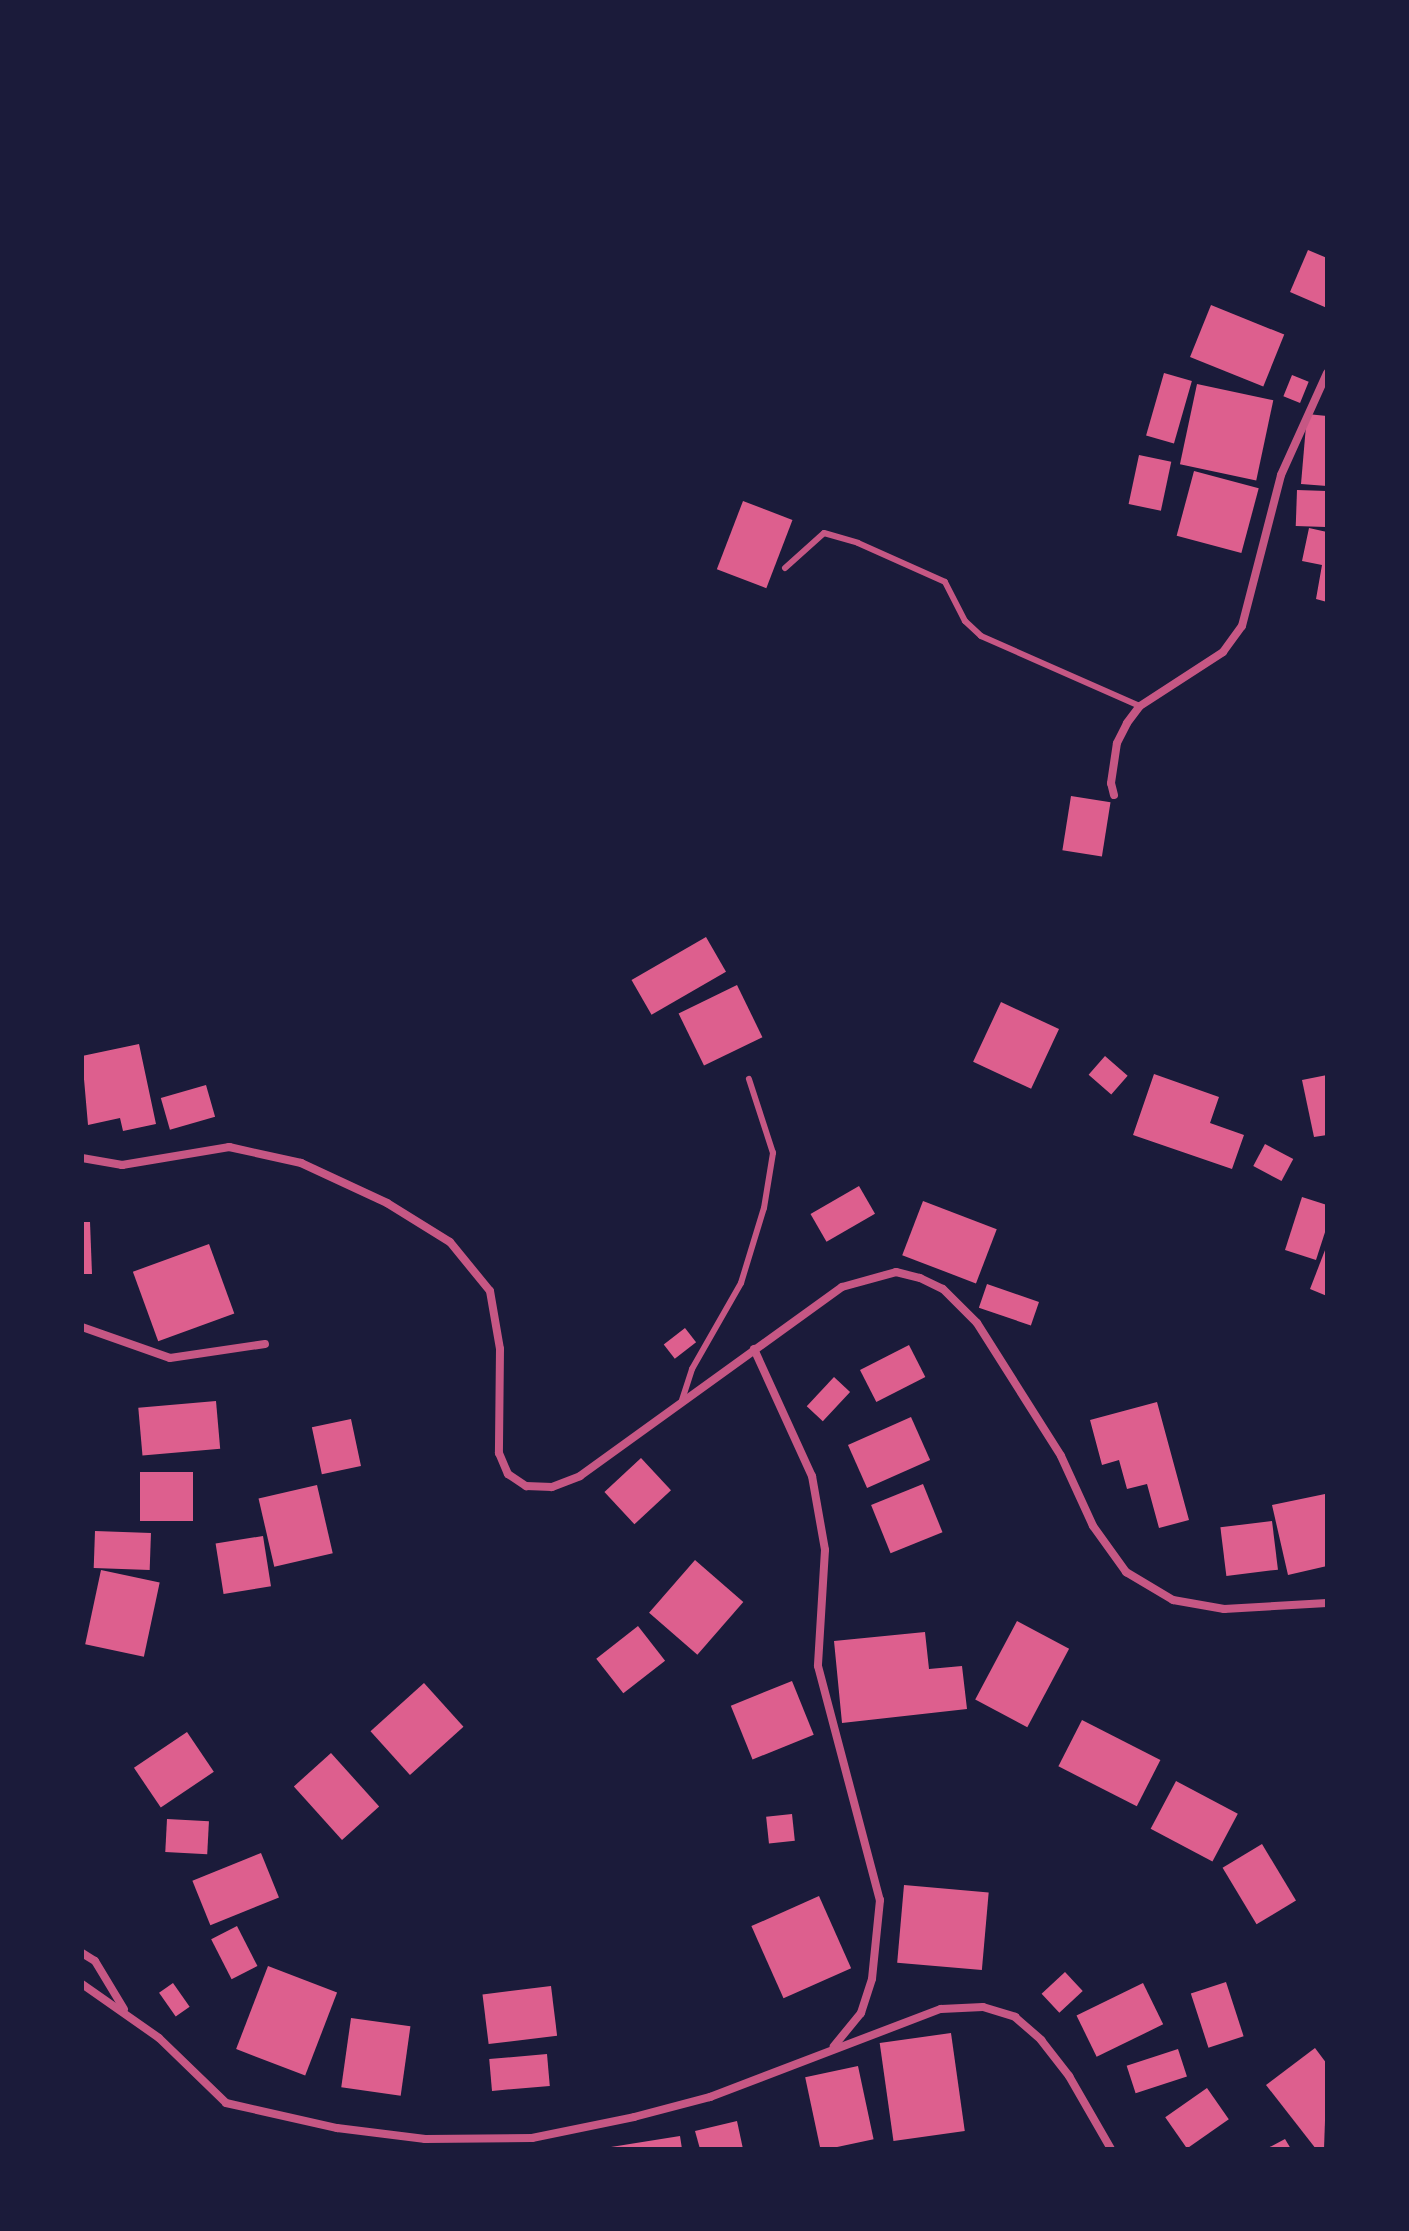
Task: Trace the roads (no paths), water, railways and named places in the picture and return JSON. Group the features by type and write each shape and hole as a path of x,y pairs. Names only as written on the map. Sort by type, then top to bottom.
{"street":[{"path":"1114,795 1111,783 1117,743 1140,706 1223,652 1242,626 1281,475 1327,373"},
{"path":"82,1158 122,1165 229,1147 301,1163 387,1203 450,1242 490,1291 500,1349 499,1453 508,1474 526,1486 552,1487 580,1476 842,1287 896,1272 920,1278 943,1289 977,1323 1061,1456 1093,1526 1126,1572 1173,1600 1224,1609 1327,1603"},
{"path":"82,1327 170,1358 265,1344"},
{"path":"754,1349 812,1476 825,1550 818,1666 880,1900 872,1979 861,2013 833,2047"},
{"path":"82,1953 95,1961 126,2011"},
{"path":"82,1984 126,2011 226,2103 337,2128 425,2139 532,2138 634,2117 710,2097 833,2047 941,2009 983,2007 1015,2017 1069,2076 1111,2149"}],"lane":[{"path":"785,568 824,533 858,543 945,582 965,621 981,636 1140,706"},
{"path":"682,1400 692,1369 741,1283 764,1208 773,1153 749,1079"}]}
